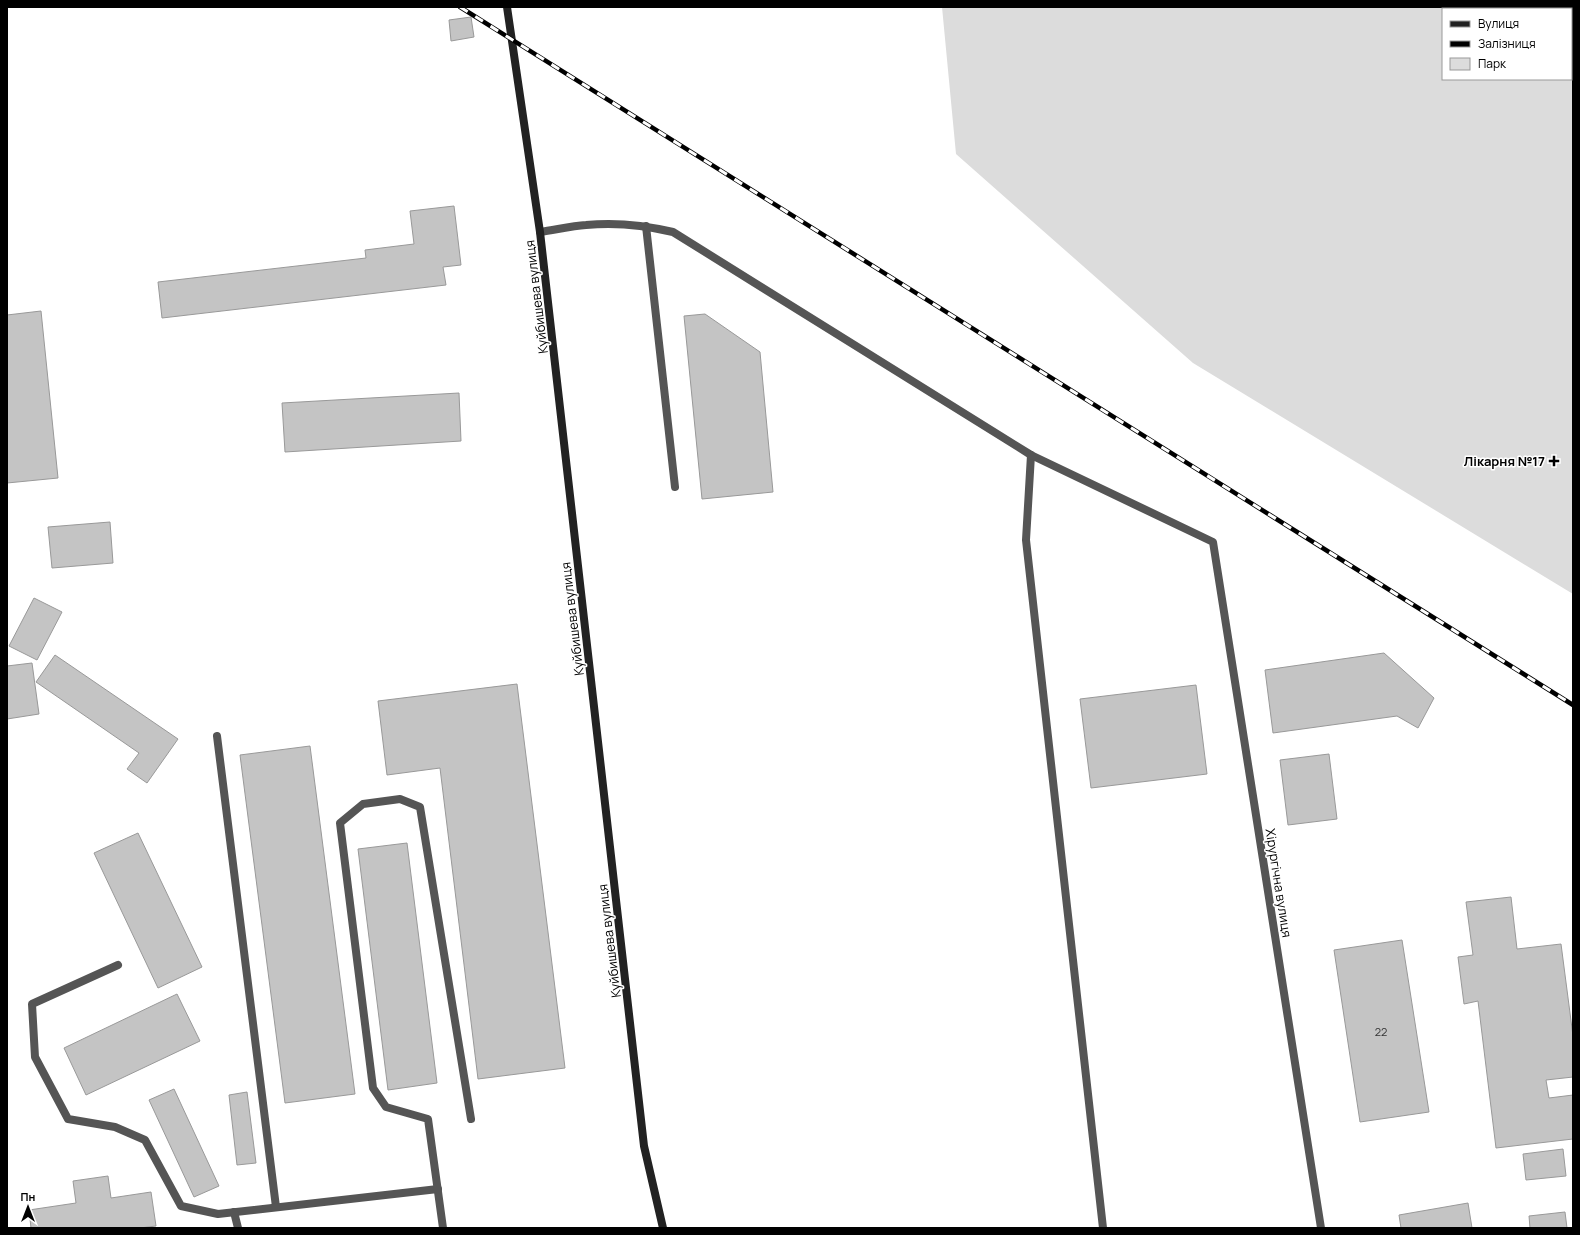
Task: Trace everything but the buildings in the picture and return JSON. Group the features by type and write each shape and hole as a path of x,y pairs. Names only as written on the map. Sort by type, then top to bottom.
{"main road":[{"name":"Куйбишева вулиця","path":"507,7 540,232 644,1146 663,1228"}],"street":[{"path":"540,232 585,224 646,226 673,232 1031,455 1026,540 1103,1228"},
{"path":"646,226 675,487"},
{"name":"Хірургічна вулиця","path":"1031,455 1213,542 1321,1228"},
{"path":"217,736 276,1207"},
{"path":"443,1228 428,1119 386,1107 372,1088 340,823 363,804 400,799 420,807 471,1119"},
{"path":"118,965 32,1004 35,1057 68,1119 115,1127 145,1140 181,1206 218,1214 438,1189"},
{"path":"234,1212 238,1228"}],"green space":[{"path":"942,7 1573,7 1573,594 1193,363 956,154"}],"railway":[{"path":"460,7 1573,705"}],"place":[{"name":"Лікарня №17","path":"1554,461"}]}
